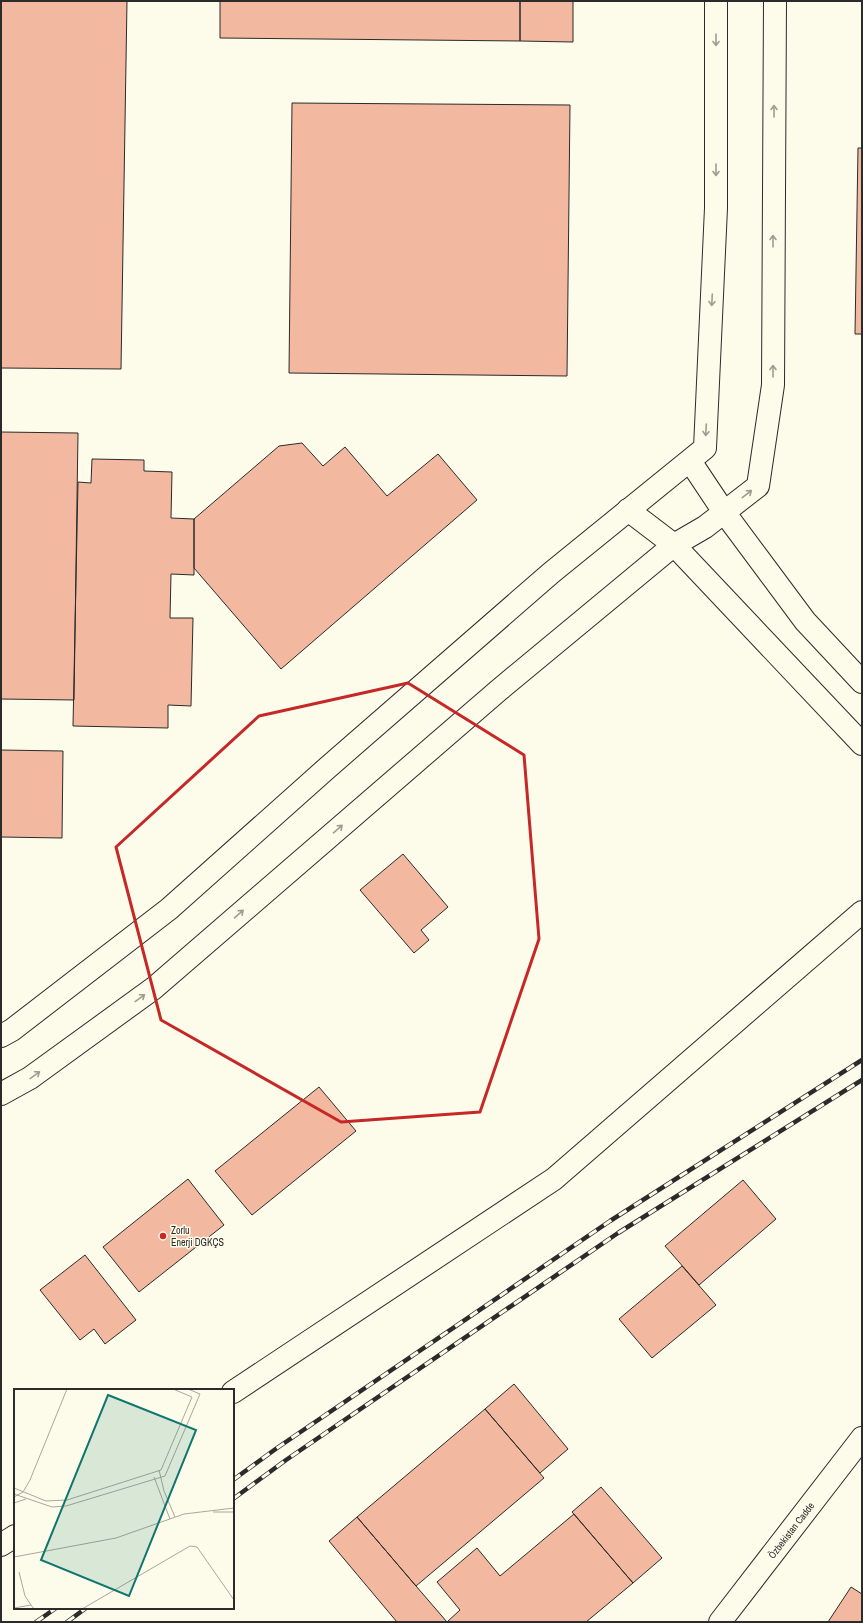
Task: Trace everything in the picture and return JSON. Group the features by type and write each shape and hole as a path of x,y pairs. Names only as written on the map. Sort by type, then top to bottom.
{"street":[{"path":"1,1036 12,1030 169,909 326,769 551,573 706,448 716,208 716,1"},
{"path":"1,1094 30,1078 154,988 499,690 674,545 705,527 758,486 773,385 775,1"},
{"path":"690,461 724,512 805,621 862,682"},
{"path":"628,510 674,545 862,744"},
{"path":"234,1391 554,1179 862,912"},
{"name":"Özbekistan Cadde","path":"720,1622 862,1438"},
{"path":"1,1545 14,1537"}],"highlighted area":[{"path":"408,683 524,755 539,939 480,1112 341,1122 161,1020 116,847 259,716"}],"building":[{"path":"1,1 127,1 121,369 1,368"},
{"path":"220,1 520,1 520,41 220,38"},
{"path":"520,1 573,1 573,42 520,41"},
{"path":"292,103 570,105 567,376 289,373"},
{"path":"858,148 862,148 862,334 855,334"},
{"path":"1,432 78,433 74,700 1,699"},
{"path":"302,443 323,466 345,447 387,496 438,454 477,500 281,669 194,568 194,519 279,446"},
{"path":"92,459 144,460 144,471 172,472 171,518 194,519 194,575 171,574 170,618 193,618 191,706 168,705 168,728 73,726 78,482 91,483"},
{"path":"1,750 63,751 62,838 1,837"},
{"path":"403,854 448,907 421,930 429,940 414,953 360,890"},
{"path":"319,1087 356,1131 252,1215 215,1171"},
{"name":"Zorlu Enerji DGKÇS","path":"188,1179 224,1225 139,1292 103,1247"},
{"path":"743,1180 776,1219 699,1285 665,1246"},
{"path":"85,1255 136,1320 105,1344 94,1329 80,1340 40,1290"},
{"path":"682,1266 716,1305 652,1358 619,1319"},
{"path":"514,1384 568,1449 540,1473 485,1409"},
{"path":"485,1409 544,1478 416,1586 357,1517"},
{"path":"601,1487 662,1558 633,1583 572,1512"},
{"path":"574,1514 633,1583 586,1622 447,1622 460,1610 437,1582 477,1548 500,1576"},
{"path":"357,1517 447,1622 397,1622 329,1541"},
{"path":"851,1587 862,1594 862,1622 828,1622"}],"railway":[{"path":"234,1479 277,1448 610,1221 862,1060"},
{"path":"234,1498 286,1460 618,1233 862,1080"},
{"path":"36,1622 55,1609"},
{"path":"67,1622 85,1609"}],"place":[{"name":"Zorlu Enerji DGKÇS","path":"163,1236"}]}
